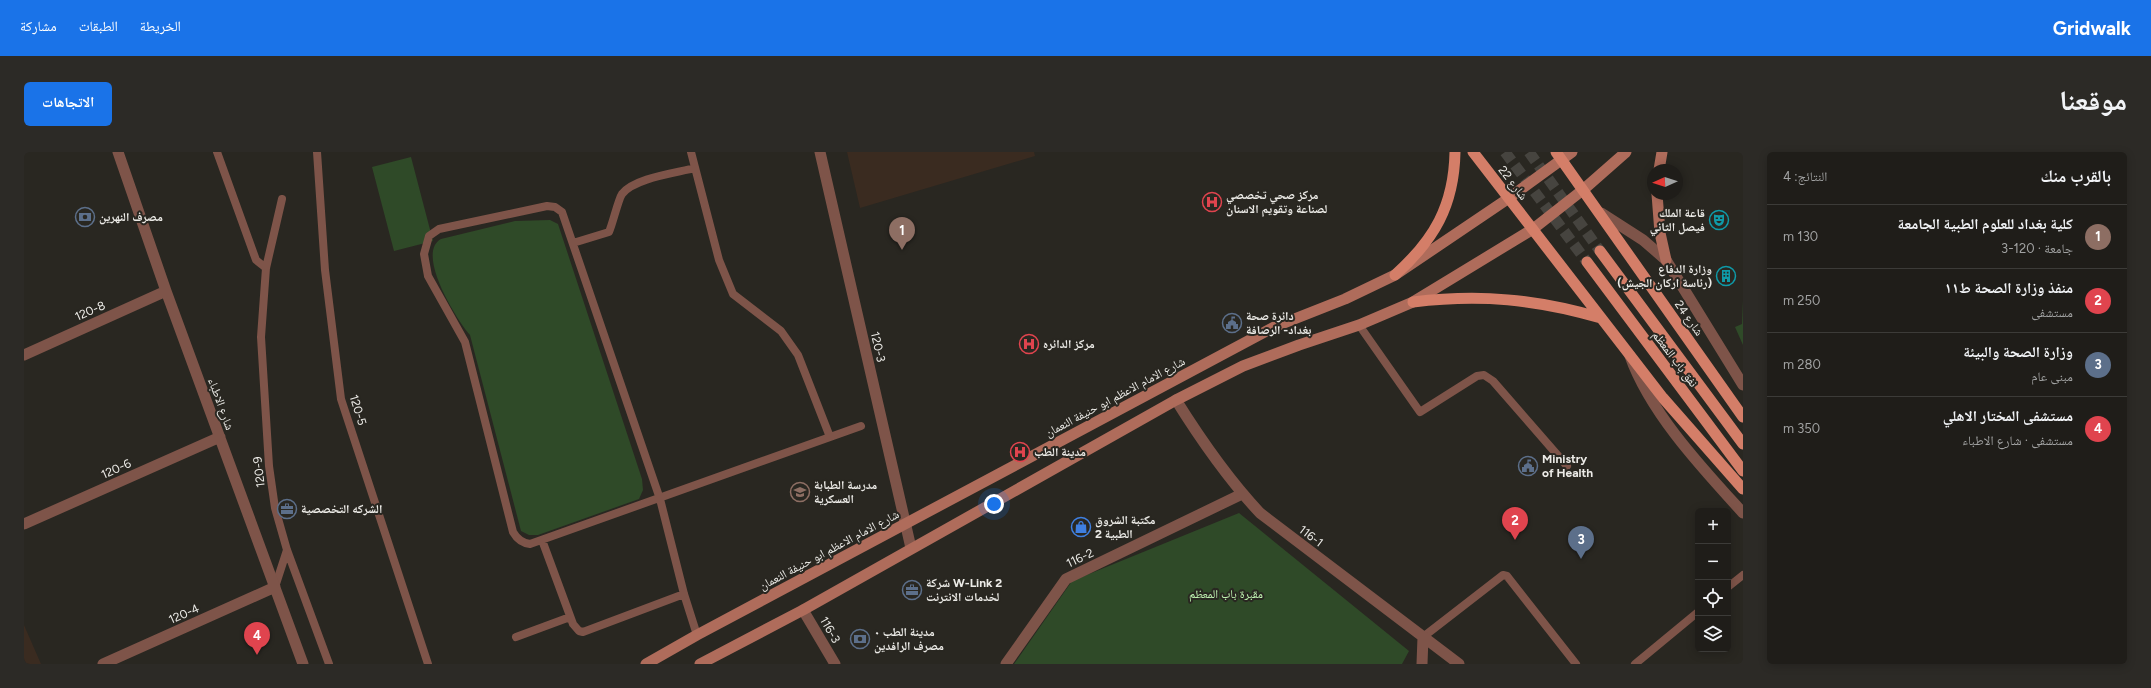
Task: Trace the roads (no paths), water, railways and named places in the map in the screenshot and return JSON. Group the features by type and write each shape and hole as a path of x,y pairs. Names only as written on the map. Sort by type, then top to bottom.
{"main road":[{"path":"1395,275 1416,256 1433,234 1446,208 1453,181 1455,152"},
{"name":"شارع 22","path":"1474,152 1533,229"},
{"name":"شارع الامام الاعظم ابو حنيفة النعمان","path":"646,664 697,635 1274,327 1345,299 1395,275 1509,198 1559,156 1572,152"},
{"path":"700,664 804,610 911,548 1176,400 1243,366 1359,325 1413,302 1533,229 1584,189 1626,152"},
{"path":"1660,164 1662,152"},
{"path":"1559,156 1584,189"},
{"name":"شارع 24","path":"1584,189 1743,417"},
{"path":"1657,200 1660,233 1666,260"},
{"path":"1533,229 1663,398 1743,489"},
{"name":"نفق باب المعظم","path":"1600,251 1743,444"},
{"name":"نفق باب المعظم","path":"1587,262 1743,471"},
{"path":"1413,302 1476,297 1508,298 1571,309 1601,318"}],"street":[{"name":"شارع الاطباء","path":"118,152 166,291 303,664"},
{"name":"120-3","path":"820,152 911,548"},
{"name":"شارع 24","path":"1601,213 1643,240 1666,260 1743,385"},
{"name":"120-8","path":"24,355 166,291"},
{"path":"1629,354 1637,376 1674,432 1706,473 1743,513"},
{"name":"116-1","path":"1176,400 1190,423 1242,494 1260,513 1460,664"},
{"name":"120-6","path":"24,524 220,437"},
{"name":"116-2","path":"1006,664 1066,579 1242,494"},
{"name":"120-4","path":"103,664 275,587"},
{"name":"116-3","path":"804,610 835,664"},
{"path":"1422,664 1423,637"}],"lane":[{"path":"216,152 256,260 266,268"},
{"name":"120-5","path":"317,152 325,270 341,399 428,664"},
{"path":"691,152 719,260 733,294 781,332 798,355 830,437"},
{"path":"573,243 609,232 622,194 636,183 695,168"},
{"name":"120-9","path":"282,199 266,268 261,337 269,466 275,508 287,550 330,664"},
{"path":"697,635 684,594 660,499 562,212 556,207 547,206 439,229 429,236 425,247 428,276 465,342 513,532 518,539 526,544 542,540 660,499 861,426"},
{"path":"1359,325 1420,412 1477,376 1484,376 1493,381 1567,466"},
{"path":"542,540 570,617 575,628 583,632 684,594"},
{"path":"275,587 287,550"},
{"path":"1423,637 1503,575 1507,576 1576,664"},
{"path":"1731,585 1743,575"},
{"path":"1635,664 1695,614"},
{"path":"516,637 570,617"}],"tunnel":[{"path":"1505,152 1587,262"},
{"path":"1529,152 1600,251"}],"place":[{"name":"مركز صحي تخصصي لصناعة وتقويم الاسنان","path":"1212,202"},
{"name":"مصرف النهرين","path":"85,217"},
{"name":"قاعة الملك فيصل الثاني","path":"1719,220"},
{"name":"كلية بغداد للعلوم الطبية الجامعة","path":"902,250"},
{"name":"وزارة الدفاع (رئاسة اركان الجيش)","path":"1726,276"},
{"name":"دائرة صحة بغداد- الرصافة","path":"1232,323"},
{"name":"مركز الدائره","path":"1029,344"},
{"name":"مدينة الطب","path":"1020,452"},
{"name":"Ministry of Health","path":"1528,466"},
{"name":"مدرسة الطبابة العسكرية","path":"800,492"},
{"name":"الشركه التخصصية","path":"287,509"},
{"name":"مكتبة الشروق الطبية 2","path":"1081,527"},
{"name":"منفذ وزارة الصحة ط١١","path":"1515,540"},
{"name":"وزارة الصحة والبيئة","path":"1581,559"},
{"name":"شركة W-Link 2 لخدمات الانترنت","path":"912,590"},
{"name":"مدينة الطب ٠ مصرف الرافدين","path":"860,639"},
{"name":"مستشفى المختار الاهلي","path":"257,655"}],"park label":[{"name":"مقبرة باب المعظم","path":"1226,594"}]}
